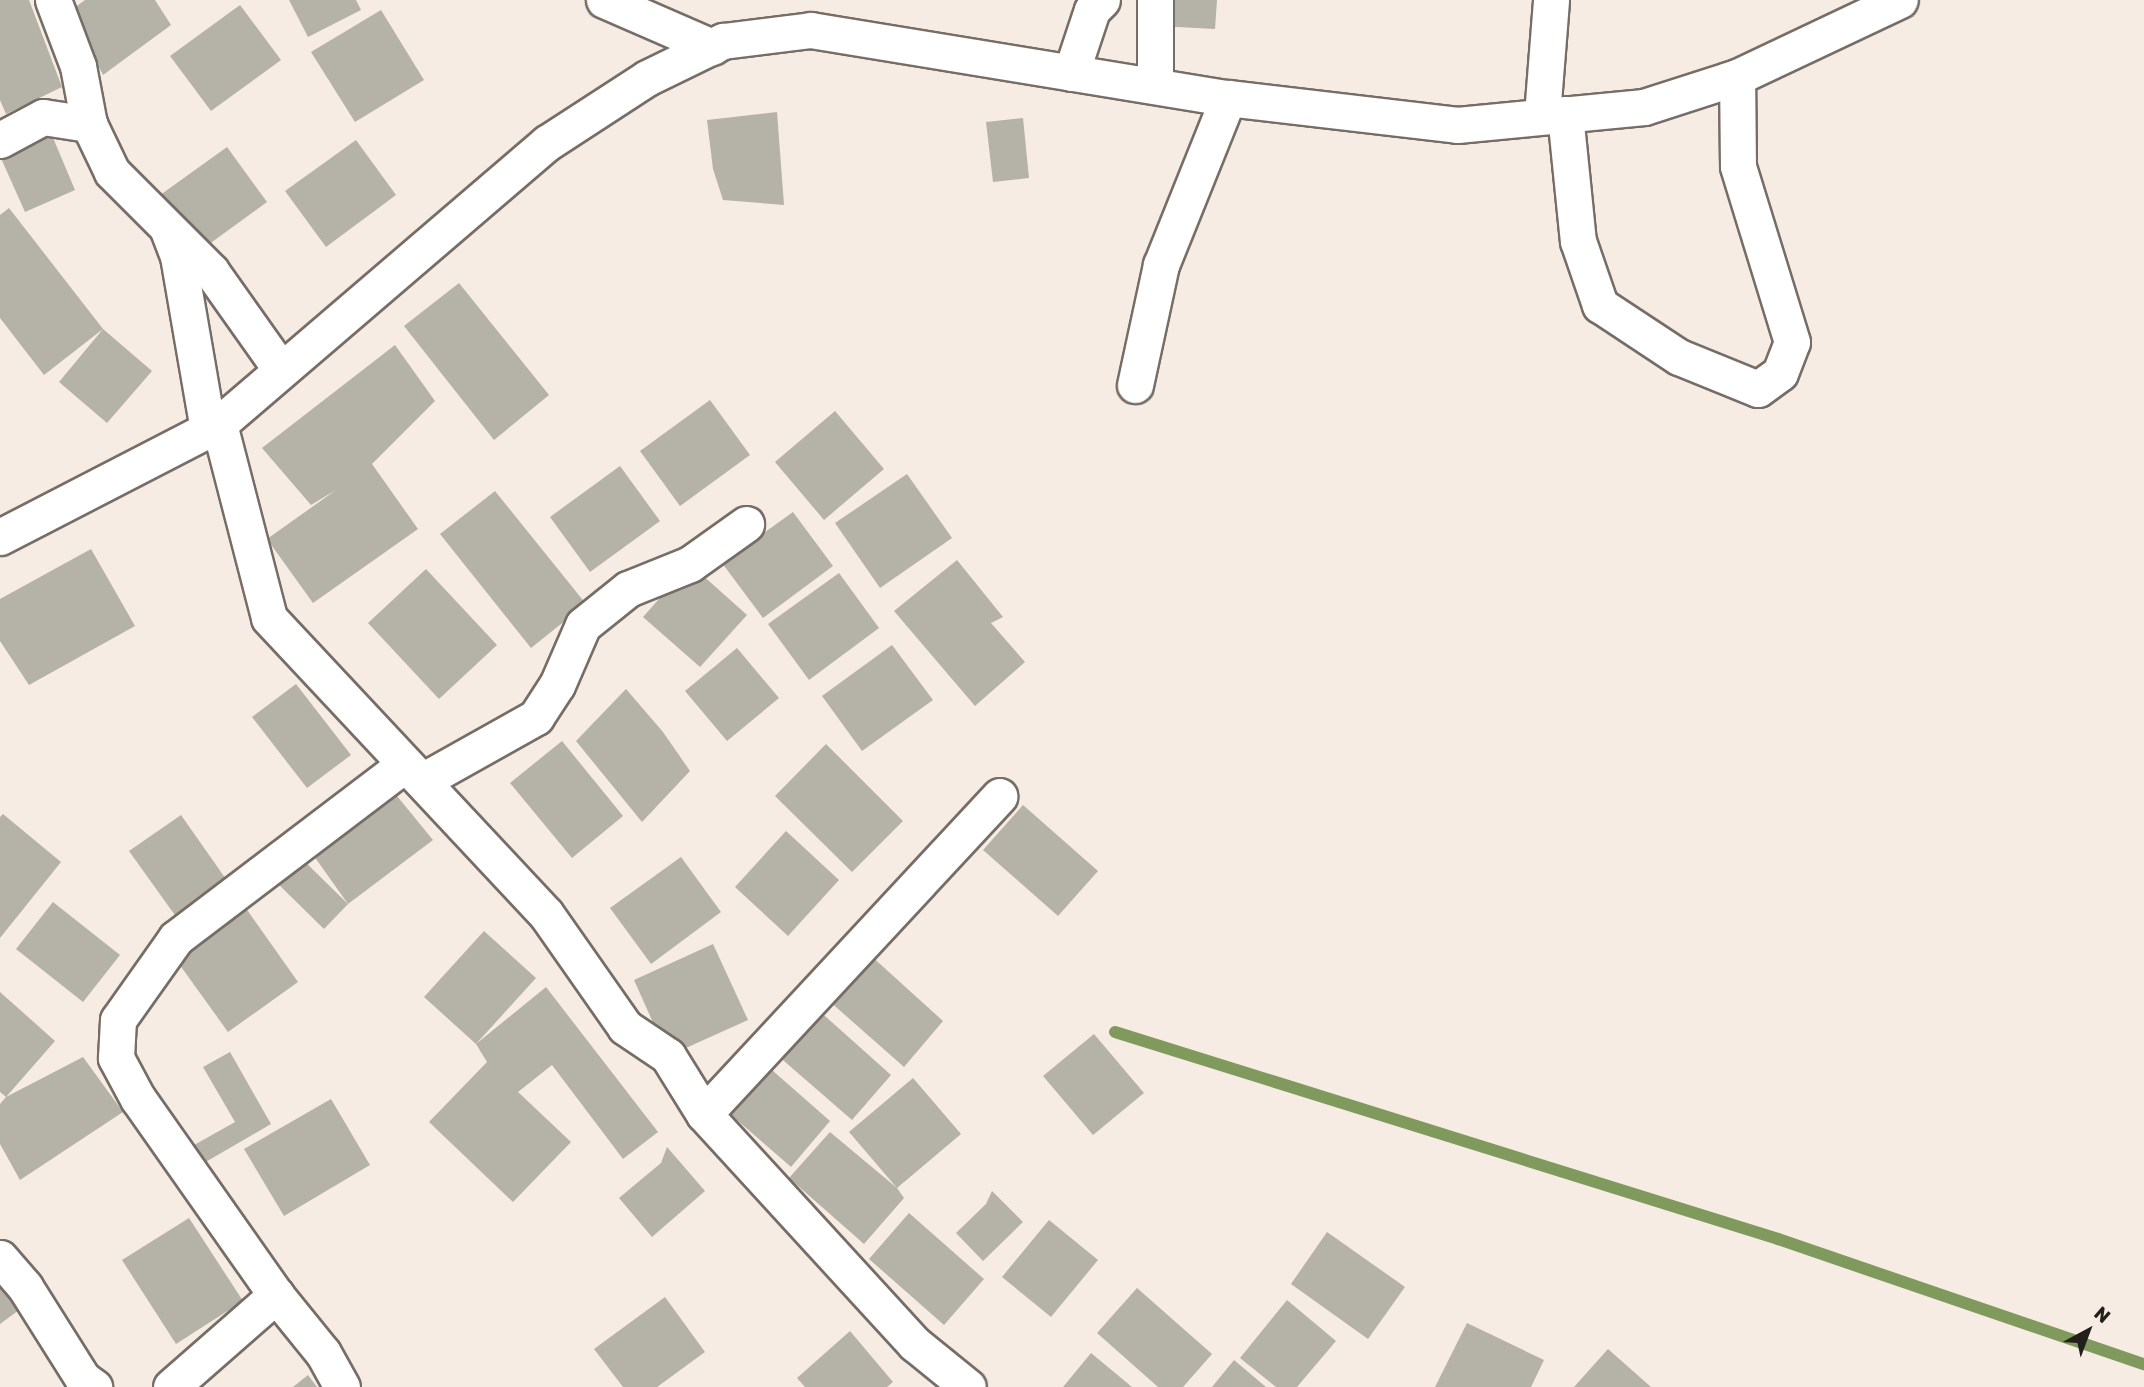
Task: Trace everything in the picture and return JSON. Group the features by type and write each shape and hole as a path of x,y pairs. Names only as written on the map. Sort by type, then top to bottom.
{"street":[{"path":"53,0 78,66 89,124 111,172 164,221 211,271 281,370"},
{"path":"604,0 712,47"},
{"path":"1071,73 1091,10 1102,0"},
{"path":"1155,86 1156,0"},
{"path":"1551,0 1553,114 1578,241 1600,305 1679,358 1758,388 1780,373 1792,342 1738,166 1737,77"},
{"path":"0,537 214,426 547,143 648,78 723,41 811,30 1228,99 1457,125 1644,107 1737,77 1900,0"},
{"path":"1135,385 1161,265 1228,99"},
{"path":"0,140 43,117 89,124"},
{"path":"164,221 178,256 214,426 269,618 546,914 625,1027 668,1056 704,1114 915,1343 968,1387"},
{"path":"342,1387 323,1353 276,1295 138,1098 116,1058 118,1020 176,937 413,773 536,717 557,685 583,625 628,589 690,564 746,524"},
{"path":"704,1114 999,796"},
{"path":"0,1258 25,1287 83,1379 94,1387"},
{"path":"171,1387 276,1295"}],"building":[{"path":"0,0 29,0 62,87 6,114 0,100"},
{"path":"85,0 155,0 171,25 103,75 70,11"},
{"path":"289,0 356,0 361,10 308,37"},
{"path":"1159,0 1217,0 1215,29 1158,26"},
{"path":"240,5 281,60 211,111 170,56"},
{"path":"381,10 424,80 355,122 311,52"},
{"path":"777,112 784,205 723,200 713,169 707,120"},
{"path":"1023,118 1029,178 993,182 986,122"},
{"path":"51,133 75,190 25,212 0,156"},
{"path":"356,140 396,195 326,247 285,191"},
{"path":"227,147 267,202 197,253 156,198"},
{"path":"9,208 103,329 44,375 0,318 0,215"},
{"path":"459,283 549,395 494,440 404,326"},
{"path":"103,329 152,371 107,423 59,382"},
{"path":"395,345 435,401 372,464 418,529 313,603 267,539 336,490 311,505 262,448"},
{"path":"710,400 750,455 680,506 640,451"},
{"path":"835,411 884,469 824,520 775,462"},
{"path":"620,466 660,521 590,572 550,517"},
{"path":"907,474 952,538 880,588 835,523"},
{"path":"495,491 586,604 531,648 440,534"},
{"path":"793,512 833,566 763,618 722,563"},
{"path":"91,549 135,626 29,685 0,641 0,599"},
{"path":"957,560 1003,617 991,623 1025,662 975,706 894,611"},
{"path":"690,564 747,615 700,667 643,617"},
{"path":"426,569 497,645 439,699 368,623"},
{"path":"839,573 879,628 809,680 768,624"},
{"path":"892,645 933,700 862,751 822,696"},
{"path":"737,648 779,698 727,741 685,691"},
{"path":"296,684 351,755 307,788 252,717"},
{"path":"626,689 663,732 690,771 642,822 576,741"},
{"path":"562,741 623,816 572,858 510,783"},
{"path":"826,744 903,821 852,872 775,796"},
{"path":"388,785 433,840 348,904 309,849"},
{"path":"1023,805 1098,871 1058,916 983,850"},
{"path":"3,814 61,862 0,938 0,817"},
{"path":"181,815 228,882 177,918 129,851"},
{"path":"786,831 839,880 788,936 735,887"},
{"path":"296,853 348,904 324,929 272,878"},
{"path":"681,857 721,912 651,964 610,908"},
{"path":"240,900 298,982 228,1032 169,950"},
{"path":"53,902 120,955 83,1002 16,949"},
{"path":"484,931 536,978 476,1044 424,997"},
{"path":"713,944 748,1020 668,1056 634,980"},
{"path":"869,954 943,1021 904,1067 828,1000"},
{"path":"546,987 658,1132 623,1159 552,1065 518,1092 571,1142 513,1202 429,1122 487,1062 476,1044"},
{"path":"0,992 55,1041 6,1097 0,1092"},
{"path":"816,1008 891,1075 852,1120 776,1054"},
{"path":"1094,1034 1144,1093 1093,1135 1043,1076"},
{"path":"230,1052 271,1124 197,1167 187,1149 235,1122 203,1067"},
{"path":"755,1055 830,1121 791,1167 715,1101"},
{"path":"83,1057 123,1112 20,1180 0,1144 0,1104 6,1097"},
{"path":"913,1078 961,1134 897,1188 849,1132"},
{"path":"331,1099 370,1165 284,1216 244,1149"},
{"path":"830,1132 897,1188 904,1198 864,1244 789,1178"},
{"path":"667,1147 705,1191 652,1237 619,1198 661,1163"},
{"path":"992,1191 1023,1222 983,1261 956,1233 986,1204"},
{"path":"909,1213 984,1279 944,1325 869,1259"},
{"path":"189,1218 243,1301 176,1344 122,1260"},
{"path":"1049,1220 1098,1260 1051,1317 1002,1277"},
{"path":"1327,1232 1405,1287 1368,1339 1291,1284"},
{"path":"0,1286 19,1310 0,1324"},
{"path":"1137,1288 1212,1354 1183,1387 1158,1387 1097,1333"},
{"path":"665,1297 705,1352 657,1387 623,1387 594,1349"},
{"path":"1287,1300 1336,1341 1297,1387 1276,1387 1240,1358"},
{"path":"1467,1323 1544,1360 1531,1387 1435,1387"},
{"path":"850,1331 893,1382 887,1387 805,1387 797,1378"},
{"path":"1608,1349 1651,1387 1574,1387"},
{"path":"1091,1353 1132,1387 1063,1387"},
{"path":"1234,1360 1266,1387 1212,1387"},
{"path":"308,1375 317,1387 293,1387"}],"waterway":[{"path":"1115,1032 1778,1239 2144,1364"}]}
